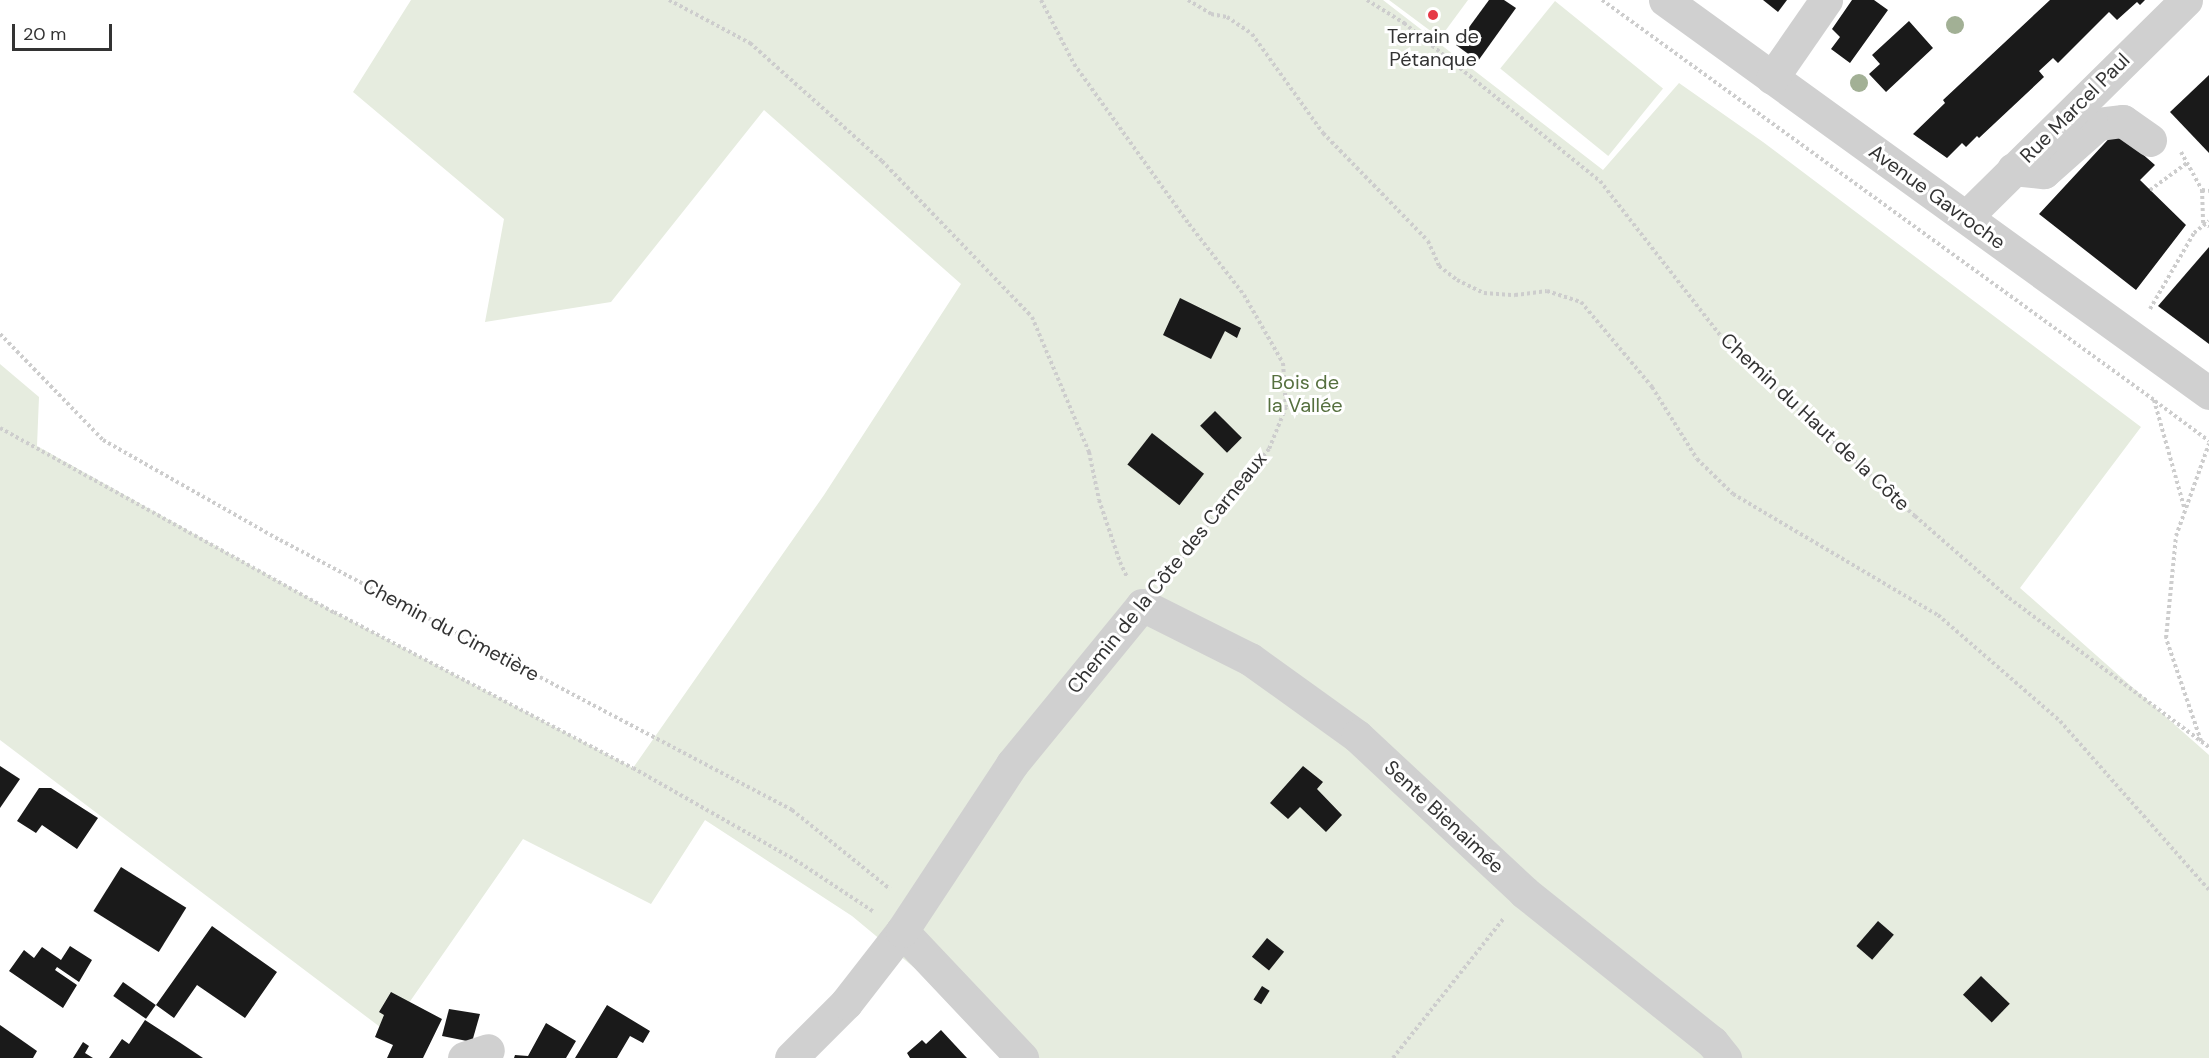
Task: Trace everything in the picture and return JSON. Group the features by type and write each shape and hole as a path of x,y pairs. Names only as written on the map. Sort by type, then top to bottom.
{"street":[{"name":"Avenue Gavroche","path":"1665,0 2209,393"},
{"path":"1772,78 1826,0"},
{"name":"Rue Marcel Paul","path":"1966,217 2186,0"},
{"path":"2013,169 2044,172 2098,124 2123,121 2150,140"},
{"name":"Sente Bienaimée","path":"1142,605 1250,658 1357,736 1524,892 1712,1042 1725,1058"},
{"name":"Chemin de la Côte des Carneaux","path":"791,1058 846,1003 909,921 1012,764 1142,605"},
{"path":"909,921 1022,1058"}],"path":[{"path":"669,0 750,43 882,161 1032,317 1089,452 1099,500 1120,562 1142,605"},
{"name":"Chemin de la Côte des Carneaux","path":"1041,0 1074,64 1189,224 1244,295 1283,363 1286,407 1269,448 1142,605"},
{"path":"1188,0 1210,14 1227,17 1252,34 1323,133 1428,241 1438,266 1457,280 1485,293 1515,295 1547,291 1581,302 1652,387 1697,459 1733,494 1938,615 2060,721 2209,890"},
{"name":"Chemin du Haut de la Côte","path":"1367,0 1404,23 1600,181 1727,344 1915,516 2009,598 2209,747"},
{"path":"1602,0 2209,442 2176,536 2166,638 2201,742"},
{"path":"1421,38 1428,29"},
{"path":"2150,190 2187,163"},
{"path":"2133,339 2194,233 2203,223 2202,190"},
{"path":"2203,223 2209,224"},
{"name":"Chemin du Cimetière","path":"0,334 103,440 280,540 792,810 909,921"},
{"path":"2154,400 2185,510"},
{"path":"0,428 334,612 633,768 800,863 909,921"},
{"path":"1393,1058 1524,892"}],"green space":[{"name":"Bois de la Vallée","path":"411,0 1383,0 1603,170 1679,83 1763,142 2141,427 2020,588 2209,755 2209,1058 1023,1058 852,916 705,820 651,904 523,839 388,1033 0,740 0,364 39,397 37,446 334,612 633,768 824,495 961,284 764,110 611,302 485,322 504,219 353,92"},
{"name":"Terrain de Pétanque","path":"1389,0 1468,0 1440,38"},
{"path":"1555,1 1663,88 1608,156 1500,69"}],"building":[{"path":"1489,0 1504,0 1516,8 1478,61 1456,45"},
{"path":"1763,0 1787,0 1778,12"},
{"path":"1852,0 1874,0 1888,10 1850,63 1831,49 1840,37 1832,29"},
{"path":"2050,0 2145,0 2140,5 2137,2 2117,20 2109,12 2058,63 2053,58 2039,71 2044,77 1979,138 1977,136 1966,147 1962,143 1947,158 1913,134 1945,103 1943,100"},
{"path":"1909,21 1933,48 1886,92 1869,74 1880,64 1872,55"},
{"path":"2209,75 2209,153 2170,112"},
{"path":"2116,131 2155,165 2140,180 2186,225 2136,290 2039,214"},
{"path":"2209,247 2209,344 2158,306"},
{"path":"1180,298 1241,328 1237,338 1225,331 1211,359 1163,335"},
{"path":"1215,411 1242,438 1227,453 1200,426"},
{"path":"1152,433 1204,474 1179,505 1127,465"},
{"path":"0,766 20,779 0,808"},
{"path":"1303,766 1323,782 1317,789 1342,815 1326,832 1300,807 1288,819 1270,803"},
{"path":"39,788 51,788 98,818 77,849 42,825 36,833 17,821"},
{"path":"121,867 186,908 159,952 93,911"},
{"path":"1878,921 1894,935 1872,960 1856,946"},
{"path":"212,926 277,972 245,1018 197,985 174,1018 156,1005"},
{"path":"1267,938 1284,952 1269,970 1252,957"},
{"path":"70,946 92,960 79,982 57,967 55,970 77,985 63,1008 9,971 24,950 34,958 42,947 61,960"},
{"path":"1981,976 2010,1004 1992,1022 1963,995"},
{"path":"123,982 156,1005 146,1019 113,996"},
{"path":"1262,986 1270,991 1261,1004 1254,1000"},
{"path":"391,992 442,1019 423,1058 387,1058 393,1045 375,1037 384,1015 379,1012"},
{"path":"607,1005 650,1031 643,1043 630,1036 617,1058 575,1058"},
{"path":"449,1009 480,1014 472,1042 442,1036"},
{"path":"145,1020 203,1058 109,1058 122,1039 129,1044"},
{"path":"546,1023 576,1041 566,1058 514,1058 515,1055 528,1056"},
{"path":"0,1025 37,1051 33,1058 0,1058"},
{"path":"941,1030 967,1058 910,1058 907,1053 922,1040 926,1044"},
{"path":"83,1042 89,1046 85,1053 93,1058 73,1058"}],"place":[{"name":"Terrain de Pétanque","path":"1433,15"}]}
